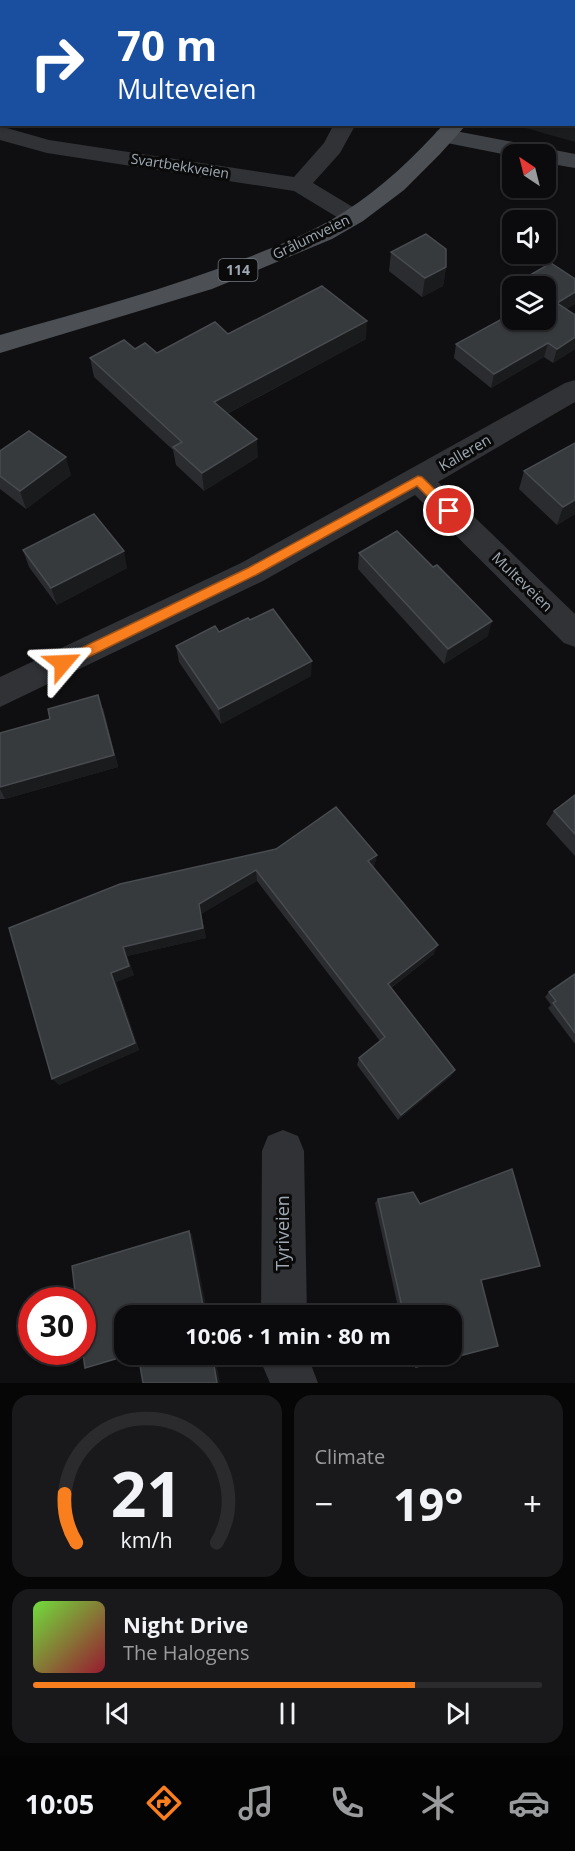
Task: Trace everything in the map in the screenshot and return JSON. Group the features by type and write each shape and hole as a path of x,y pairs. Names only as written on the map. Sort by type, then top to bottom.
{"main road":[{"name":"Grålumveien","path":"0,344 120,310 238,271 287,251 353,217 391,189 451,130"}],"street":[{"path":"300,185 310,169 327,154 344,126"},
{"path":"451,130 503,144"},
{"name":"Svartbekkveien","path":"0,133 47,146 300,185 353,217"},
{"path":"556,158 575,161"},
{"name":"Kalleren","path":"0,693 252,572 575,390"},
{"name":"Multeveien","path":"418,480 575,634"},
{"name":"Tyriveien","path":"283,1151 284,1305"},
{"path":"286,1365 295,1383"}],"shaded area":[{"path":"519,126 575,126 575,142"}],"building":[{"path":"426,234 446,249 446,267 425,278 391,252"},
{"path":"552,264 575,279 575,292 557,303 575,315 575,337 557,349 548,343 494,374 456,344 502,319 502,330 556,330 556,276 528,276"},
{"path":"322,286 367,321 214,402 257,439 202,473 173,447 182,442 90,358 124,340 135,349 145,343 157,353 215,322 228,334"},
{"path":"29,431 66,457 20,491 0,476 0,451"},
{"path":"575,443 575,500 563,507 524,471"},
{"path":"94,514 124,551 51,588 23,550"},
{"path":"397,531 433,567 437,565 492,621 448,649 359,553"},
{"path":"273,609 312,661 219,709 176,646 215,626 219,632"},
{"path":"98,695 114,755 0,787 0,733 50,719 48,709"},
{"path":"575,795 575,834 554,811"},
{"path":"336,807 377,855 368,861 438,945 388,984 455,1070 401,1115 359,1058 385,1037 256,870 199,904 203,928 123,947 129,966 111,973 135,1043 52,1079 9,928 120,884 276,849"},
{"path":"575,974 575,1033 553,1003 556,1001 549,992"},
{"path":"512,1169 540,1266 481,1280 498,1346 462,1355 462,1305 402,1305 378,1199 413,1192 420,1204"},
{"path":"189,1231 203,1305 114,1305 114,1359 96,1365 96,1287 74,1287 72,1266"},
{"path":"140,1365 214,1365 217,1383 143,1383"}],"route":[{"path":"63,663 252,572 418,480 449,511"}]}
